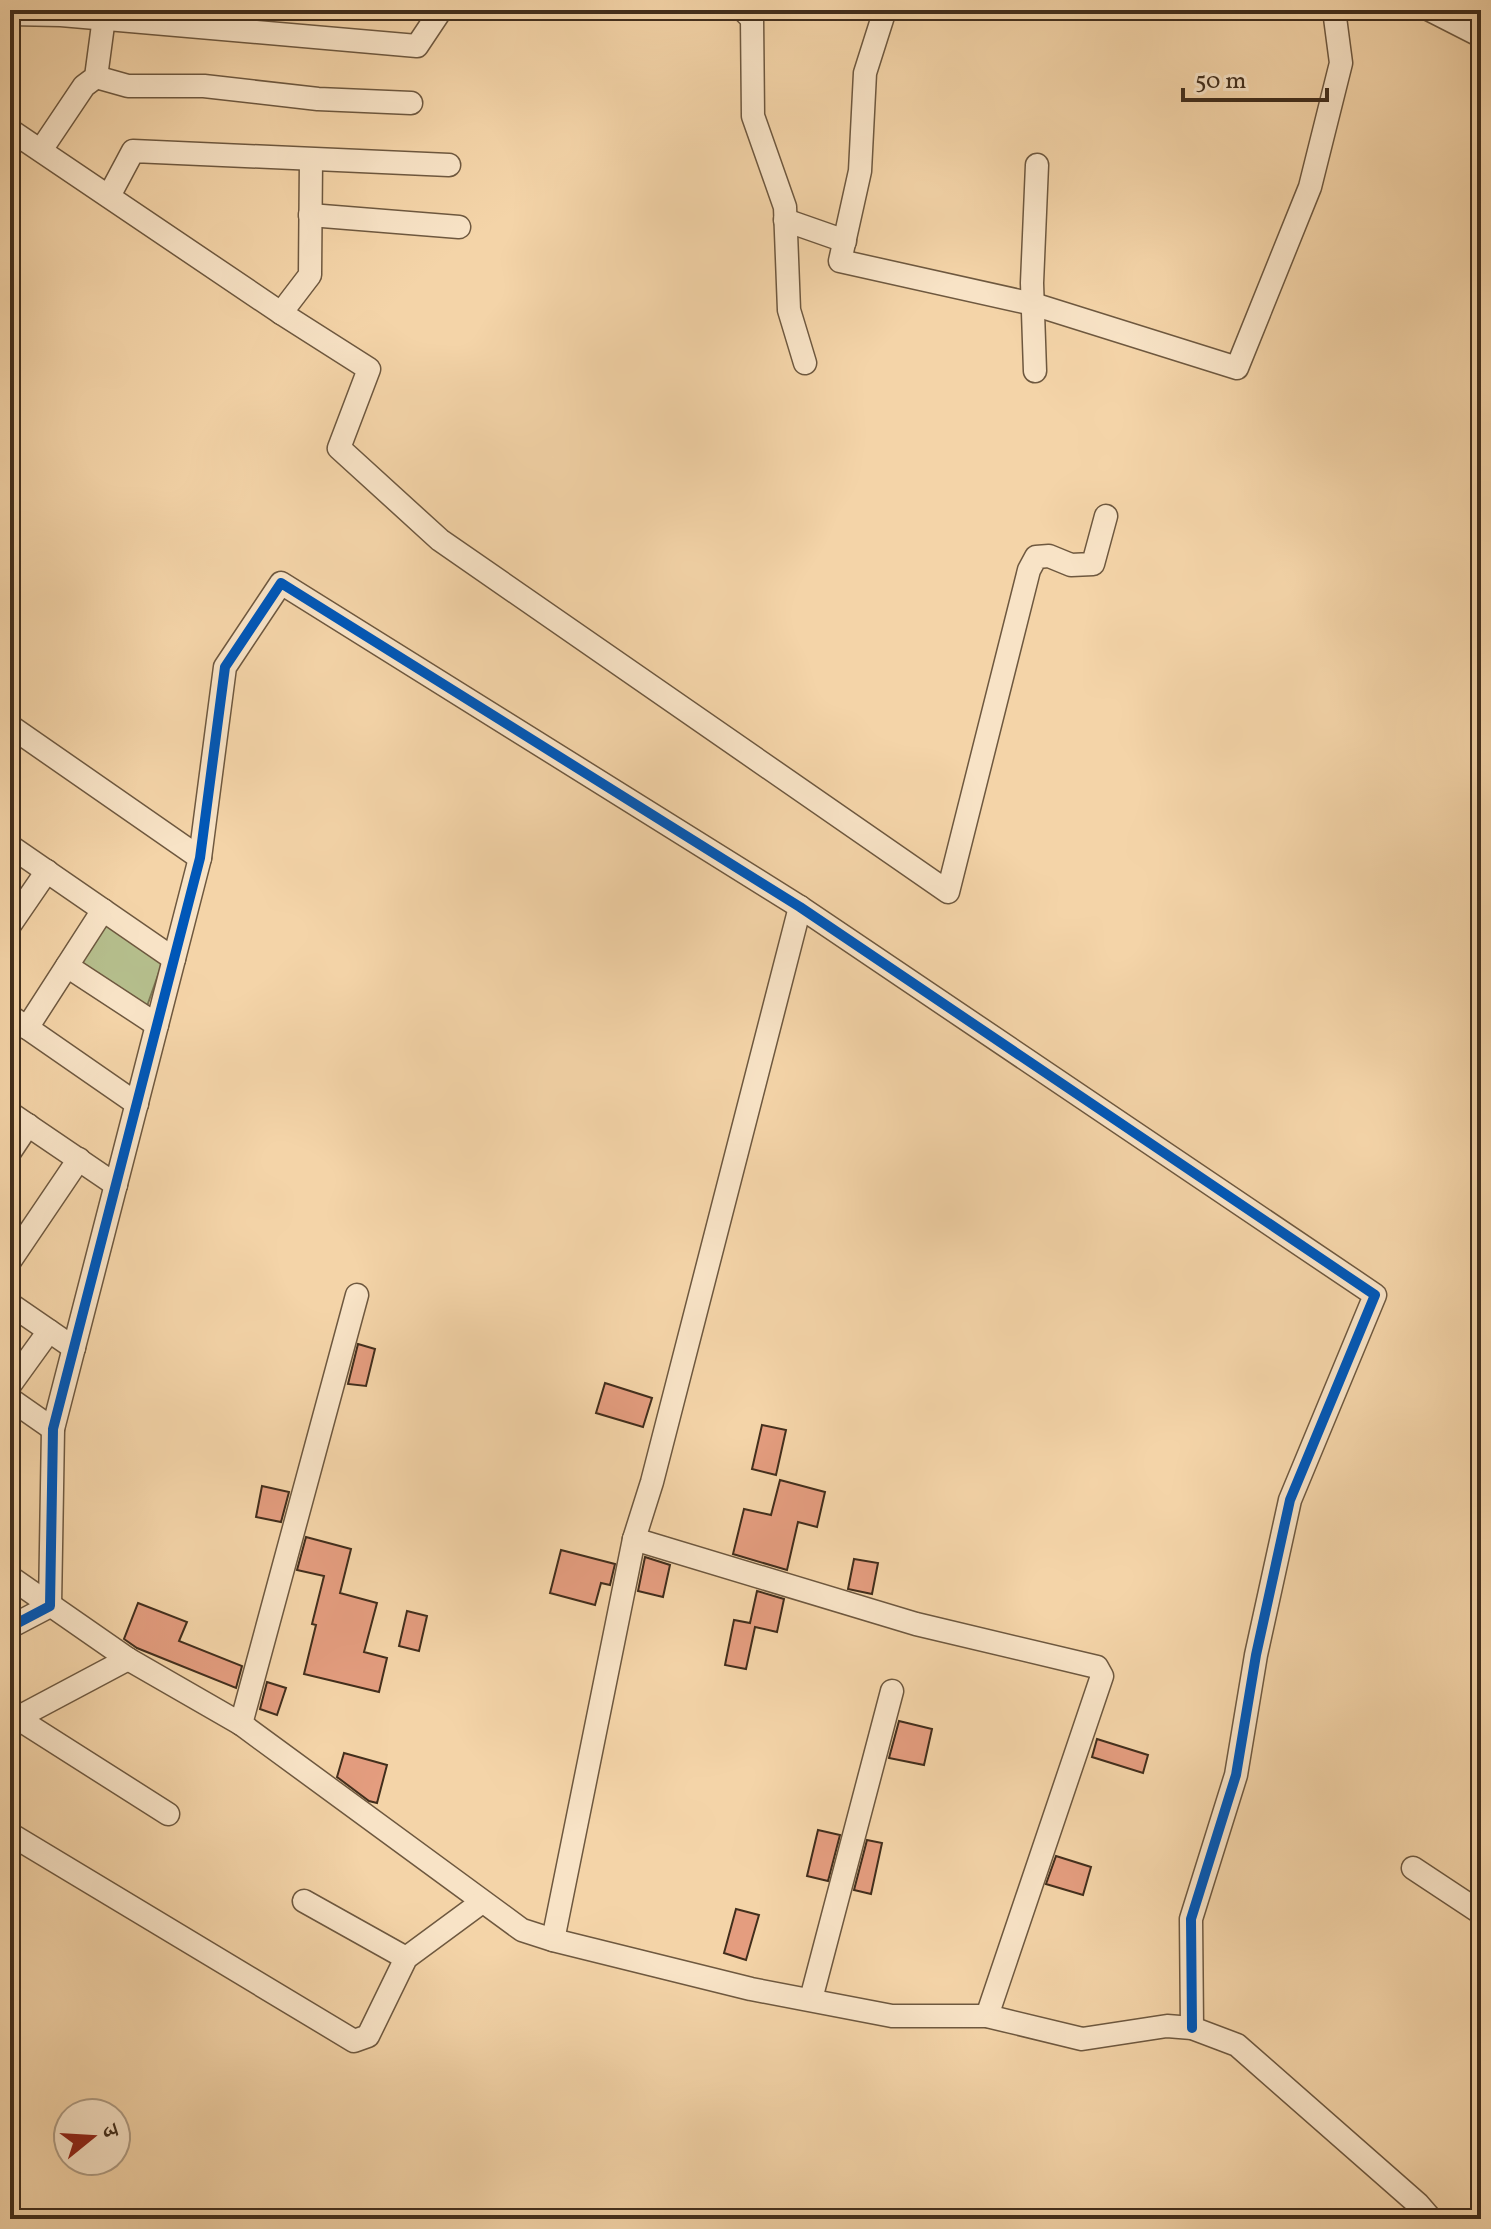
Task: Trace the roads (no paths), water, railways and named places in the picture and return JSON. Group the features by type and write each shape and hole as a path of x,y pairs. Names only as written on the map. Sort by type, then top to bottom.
{"street":[{"path":"10,14 104,16 417,46 441,10"},
{"path":"743,10 752,19 753,116 785,207 789,310 805,363"},
{"path":"885,10 865,73 860,171 840,261 1033,304 1237,368 1310,187 1341,63 1334,10"},
{"path":"1430,10 1481,36"},
{"path":"41,150 84,86 96,77 104,16"},
{"path":"96,77 128,86 204,86 318,99 411,103"},
{"path":"10,130 369,369 339,448 440,540 948,892 1029,570 1036,557 1049,556 1071,565 1093,564 1106,516"},
{"path":"109,196 133,151 449,165"},
{"path":"281,313 310,275 311,160"},
{"path":"1035,371 1033,304 1037,165"},
{"path":"310,215 459,227"},
{"path":"785,220 845,241"},
{"path":"50,1606 53,1429 200,858 225,667 281,583 800,907 1375,1295 1290,1500 1256,1655 1236,1775 1191,1919 1192,2028"},
{"path":"10,726 200,858"},
{"path":"10,846 174,959"},
{"path":"10,925 47,871"},
{"path":"553,1940 634,1539 656,1467 800,907"},
{"path":"103,910 67,966 18,1022 137,1104"},
{"path":"67,966 157,1025"},
{"path":"10,1152 19,1119 116,1185"},
{"path":"10,1261 79,1159"},
{"path":"241,1724 357,1295"},
{"path":"10,1304 74,1348"},
{"path":"10,1385 49,1331"},
{"path":"10,1399 53,1429"},
{"path":"634,1539 916,1624 1097,1667 1102,1676 987,2016"},
{"path":"10,1577 128,1659 241,1724 522,1930 751,1989 892,2016 987,2016 1082,2039 1167,2026 1192,2028 1237,2045 1418,2204 1431,2219"},
{"path":"10,1627 50,1606"},
{"path":"14,1722 128,1659"},
{"path":"811,1999 892,1691"},
{"path":"14,1722 168,1814"},
{"path":"10,1834 354,2041 368,2036 406,1958 482,1902"},
{"path":"1413,1868 1481,1913"},
{"path":"304,1901 406,1958"}]}
